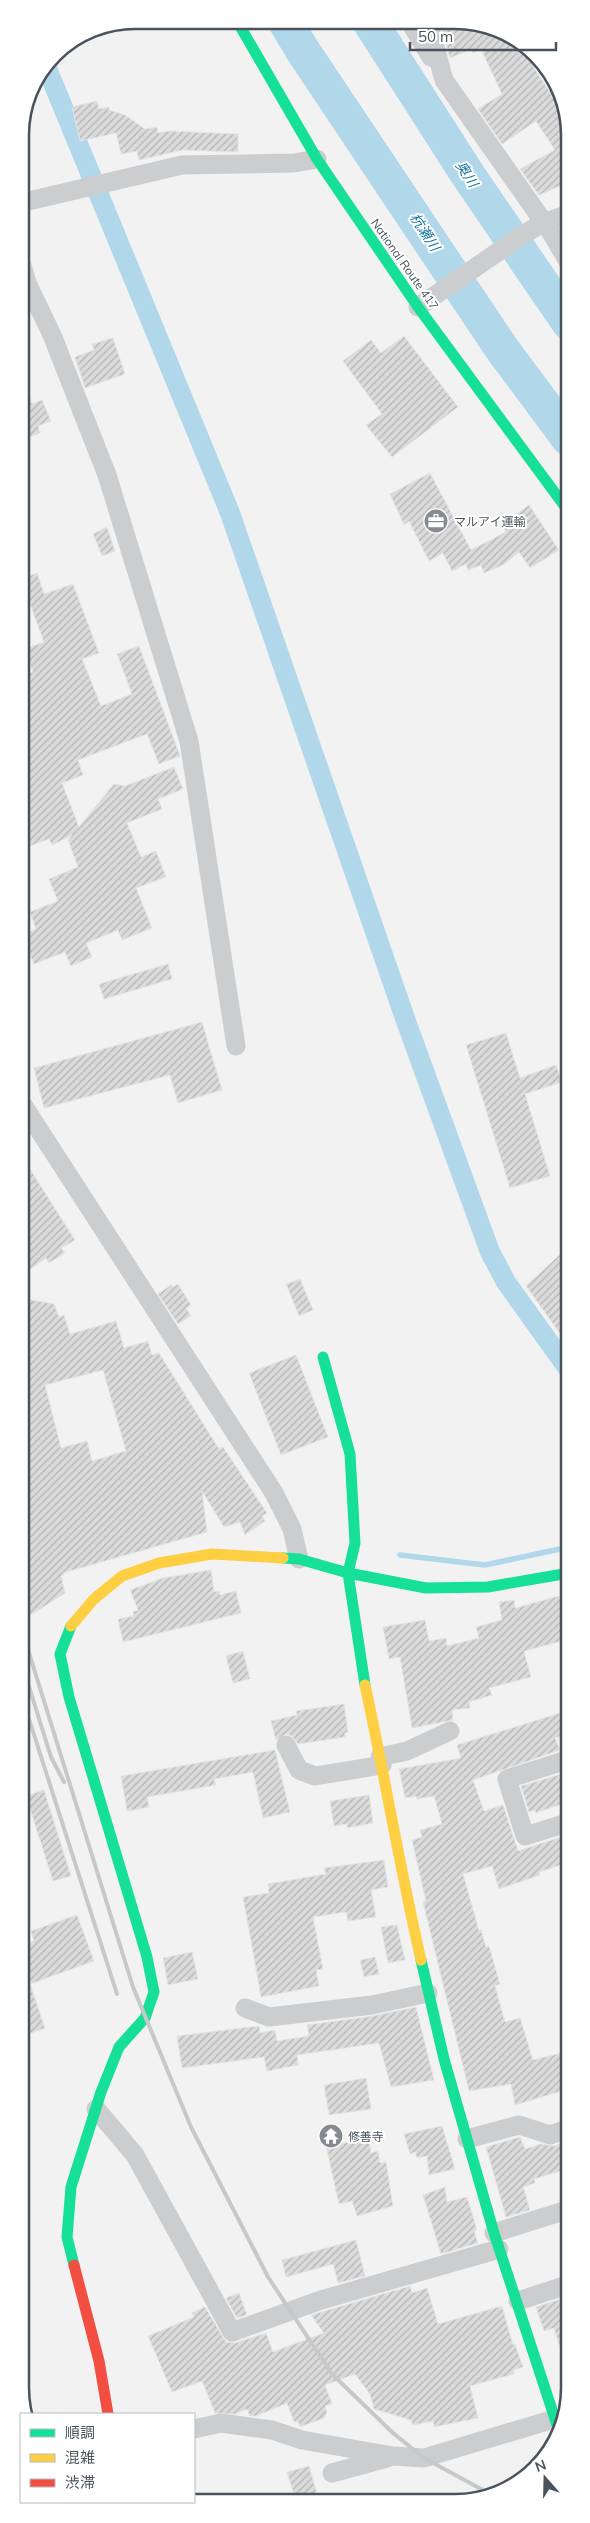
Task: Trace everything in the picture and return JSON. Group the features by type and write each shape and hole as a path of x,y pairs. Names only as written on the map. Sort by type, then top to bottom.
{"main road":[{"name":"National Route 417","path":"241,29 317,159 425,301 561,500"},
{"path":"323,1357 350,1454 354,1543 348,1573 365,1674 364,1680 406,1896 444,2059 496,2241 518,2301 556,2422"},
{"path":"108,2413 100,2361 67,2237 71,2187 96,2108 119,2047 145,2018 154,1992 147,1958 69,1697 60,1654 70,1628 94,1599 122,1576 160,1563 212,1554 299,1559 348,1573 426,1588 488,1587 561,1575"}],"street":[{"path":"414,29 444,80 561,249"},
{"path":"430,29 444,80"},
{"path":"29,201 182,165 294,162 317,159"},
{"path":"425,301 524,234 543,223 561,217"},
{"path":"29,287 52,335 107,475 189,741 236,1046"},
{"path":"29,1114 274,1493 292,1529 299,1559"},
{"path":"286,1744 299,1770 315,1776 381,1761 450,1731"},
{"path":"561,1762 507,1779 525,1836 561,1825"},
{"path":"246,2008 269,2017 372,2005 428,1993"},
{"path":"96,2108 135,2155 232,2332 496,2241 561,2213"},
{"path":"467,2139 519,2125 550,2135 561,2131"},
{"path":"518,2301 561,2287"},
{"path":"195,2429 221,2423 272,2430 302,2440 393,2456 424,2458 556,2422"},
{"path":"332,2473 393,2456"}],"building":[{"path":"442,29 469,30 489,34 508,43 529,59 556,102 558,108 561,135 561,185 539,195 520,169 555,150 536,121 502,144 478,109 502,94 481,49 473,53 472,49 450,58"},
{"path":"97,101 99,109 109,107 109,110 125,115 145,129 157,127 158,133 169,131 238,134 238,152 183,150 139,160 137,151 121,154 116,133 80,141 72,107"},
{"path":"404,336 458,407 392,457 366,425 382,414 343,361 371,340 381,353"},
{"path":"113,338 125,374 85,388 75,357 94,350 92,344"},
{"path":"29,395 32,404 42,400 51,421 38,426 40,433 29,437"},
{"name":"マルアイ運輸","path":"430,473 471,550 506,532 502,525 529,505 559,550 530,568 519,552 503,565 484,573 481,565 468,570 466,564 452,571 443,553 429,561 409,521 404,525 390,494"},
{"path":"107,527 115,551 102,556 93,534"},
{"path":"37,573 44,594 73,584 99,653 82,659 101,706 132,694 117,654 139,646 180,756 159,764 147,734 78,760 83,775 62,783 79,827 114,784 125,786 174,767 183,789 158,799 162,809 127,823 141,857 156,851 166,877 136,888 152,928 122,940 118,930 86,943 92,957 71,966 65,952 34,964 29,952 29,932 36,929 30,912 58,901 49,879 78,867 68,840 72,835 52,845 49,839 29,846 29,674 33,672 29,662 29,647 44,642 29,601 29,576"},
{"path":"168,964 172,979 104,999 99,984"},
{"path":"202,1022 222,1090 178,1103 170,1075 44,1108 34,1068"},
{"path":"506,1033 520,1078 556,1065 561,1082 525,1094 550,1176 510,1188 466,1045"},
{"path":"29,1168 75,1240 61,1248 65,1253 49,1263 46,1258 29,1270"},
{"path":"561,1253 561,1335 526,1286"},
{"path":"300,1279 313,1310 299,1316 286,1284"},
{"path":"178,1284 191,1305 186,1308 191,1316 178,1324 158,1294 171,1285 173,1287"},
{"path":"29,1299 54,1304 59,1317 64,1315 70,1334 116,1321 124,1348 148,1341 152,1355 159,1353 219,1449 223,1447 267,1513 262,1516 265,1521 245,1535 240,1522 224,1527 202,1491 207,1532 63,1573 64,1575 61,1576 65,1593 29,1616","holes":["103,1370 126,1451 92,1461 87,1441 61,1448 45,1385"]},
{"path":"296,1355 328,1437 281,1455 249,1373"},
{"path":"211,1570 214,1592 219,1591 220,1595 236,1591 241,1613 123,1642 118,1619 134,1616 133,1612 138,1610 130,1590 163,1578"},
{"path":"559,1596 561,1604 561,1641 524,1651 531,1677 489,1688 492,1695 469,1702 470,1708 452,1710 453,1720 412,1728 400,1657 389,1659 383,1627 425,1620 429,1641 446,1638 447,1646 479,1638 476,1627 502,1620 499,1602 514,1600 515,1608"},
{"path":"243,1651 250,1679 233,1683 226,1656"},
{"path":"344,1704 348,1732 345,1733 345,1737 298,1744 292,1736 286,1734 276,1740 271,1721 297,1715 296,1711"},
{"path":"561,1713 561,1736 555,1738 560,1750 473,1780 484,1811 503,1805 518,1851 561,1837 561,1865 539,1872 540,1875 499,1889 492,1866 463,1874 479,1931 481,1930 486,1947 489,1946 500,1984 495,1986 505,2022 520,2018 533,2060 561,2053 561,2091 515,2105 511,2084 469,2091 423,1902 426,1901 412,1840 422,1837 420,1830 442,1824 434,1796 417,1799 416,1796 405,1798 399,1769 461,1758 457,1745"},
{"path":"275,1750 290,1812 263,1818 253,1772 214,1779 216,1785 147,1797 149,1807 127,1811 121,1776"},
{"path":"561,1774 561,1804 536,1813 535,1810 529,1812 521,1786"},
{"path":"44,1790 71,1876 53,1881 29,1805 29,1795"},
{"path":"369,1795 373,1823 347,1828 347,1824 334,1826 330,1801"},
{"path":"384,1860 388,1887 371,1890 376,1917 348,1921 346,1912 313,1917 323,1969 316,1970 319,1986 261,1997 243,1897 269,1893 268,1884 326,1874 324,1868"},
{"path":"77,1915 94,1961 30,1984 45,2028 29,2034 29,1943 34,1941 31,1931"},
{"path":"397,1925 405,1960 388,1963 381,1927"},
{"path":"192,1952 198,1979 168,1985 163,1958"},
{"path":"375,1957 379,1974 364,1977 360,1960"},
{"path":"416,2007 434,2080 391,2087 379,2043 297,2055 298,2065 267,2071 264,2057 182,2068 177,2036 259,2026 260,2033 275,2030 277,2041 309,2036 307,2025 373,2016"},
{"path":"366,2078 371,2109 329,2115 324,2085"},
{"path":"442,2126 455,2169 429,2175 427,2156 417,2158 415,2152 410,2154 404,2134"},
{"path":"520,2137 525,2149 541,2144 554,2146 561,2143 561,2171 534,2179 535,2183 523,2187 530,2210 506,2217 486,2147"},
{"path":"369,2139 371,2153 378,2151 380,2163 386,2162 393,2206 357,2216 352,2201 339,2204 326,2146"},
{"path":"445,2187 447,2202 467,2197 477,2230 474,2231 478,2243 441,2254 423,2195"},
{"path":"356,2240 365,2276 338,2283 333,2264 286,2277 282,2260"},
{"path":"410,2286 412,2293 427,2288 438,2324 502,2306 513,2345 515,2344 523,2367 513,2370 514,2374 470,2386 478,2418 434,2427 433,2421 413,2425 411,2420 374,2409 370,2394 355,2374 325,2385 332,2404 325,2406 327,2412 324,2418 300,2427 298,2421 294,2422 287,2403 256,2416 250,2416 247,2409 235,2414 215,2413 202,2381 172,2392 148,2336 194,2317 192,2313 205,2307 226,2342 235,2343 266,2333 273,2352 324,2333 311,2315"},
{"path":"239,2293 247,2315 237,2318 226,2298"},
{"path":"561,2299 561,2350 554,2328 544,2331 536,2307"},
{"path":"309,2466 317,2494 294,2494 287,2472"}],"waterway":[{"name":"杭瀬川","path":"290,29 502,349 561,428"},
{"name":"奥川","path":"374,29 468,175 561,311"},
{"path":"49,73 230,513 407,1024 490,1252 506,1282 561,1359"},
{"path":"400,1555 485,1565 561,1549"}],"railway":[{"path":"29,1653 133,1987 191,2127 268,2277 332,2374 393,2433 424,2458 483,2490"},
{"path":"29,1687 51,1757 64,1782"},
{"path":"29,1719 117,1994"}],"traffic: fast":[{"path":"242,29 317,159 418,307 561,501"},
{"path":"323,1357 350,1454 355,1543 348,1573 365,1685"},
{"path":"283,1558 299,1559 348,1573 426,1588 488,1587 561,1574"},
{"path":"71,1626 60,1654 69,1697 147,1957 154,1992 145,2018 119,2047 101,2092 71,2187 67,2237 74,2265"},
{"path":"421,1960 444,2059 494,2233 556,2422"}],"traffic: slow":[{"path":"71,1626 94,1599 122,1576 159,1563 212,1554 283,1558"},
{"path":"365,1685 421,1960"}],"traffic: jam":[{"path":"74,2265 99,2361 108,2413"}],"place":[{"name":"マルアイ運輸","path":"436,521"},
{"name":"修善寺","path":"331,2136"}]}
